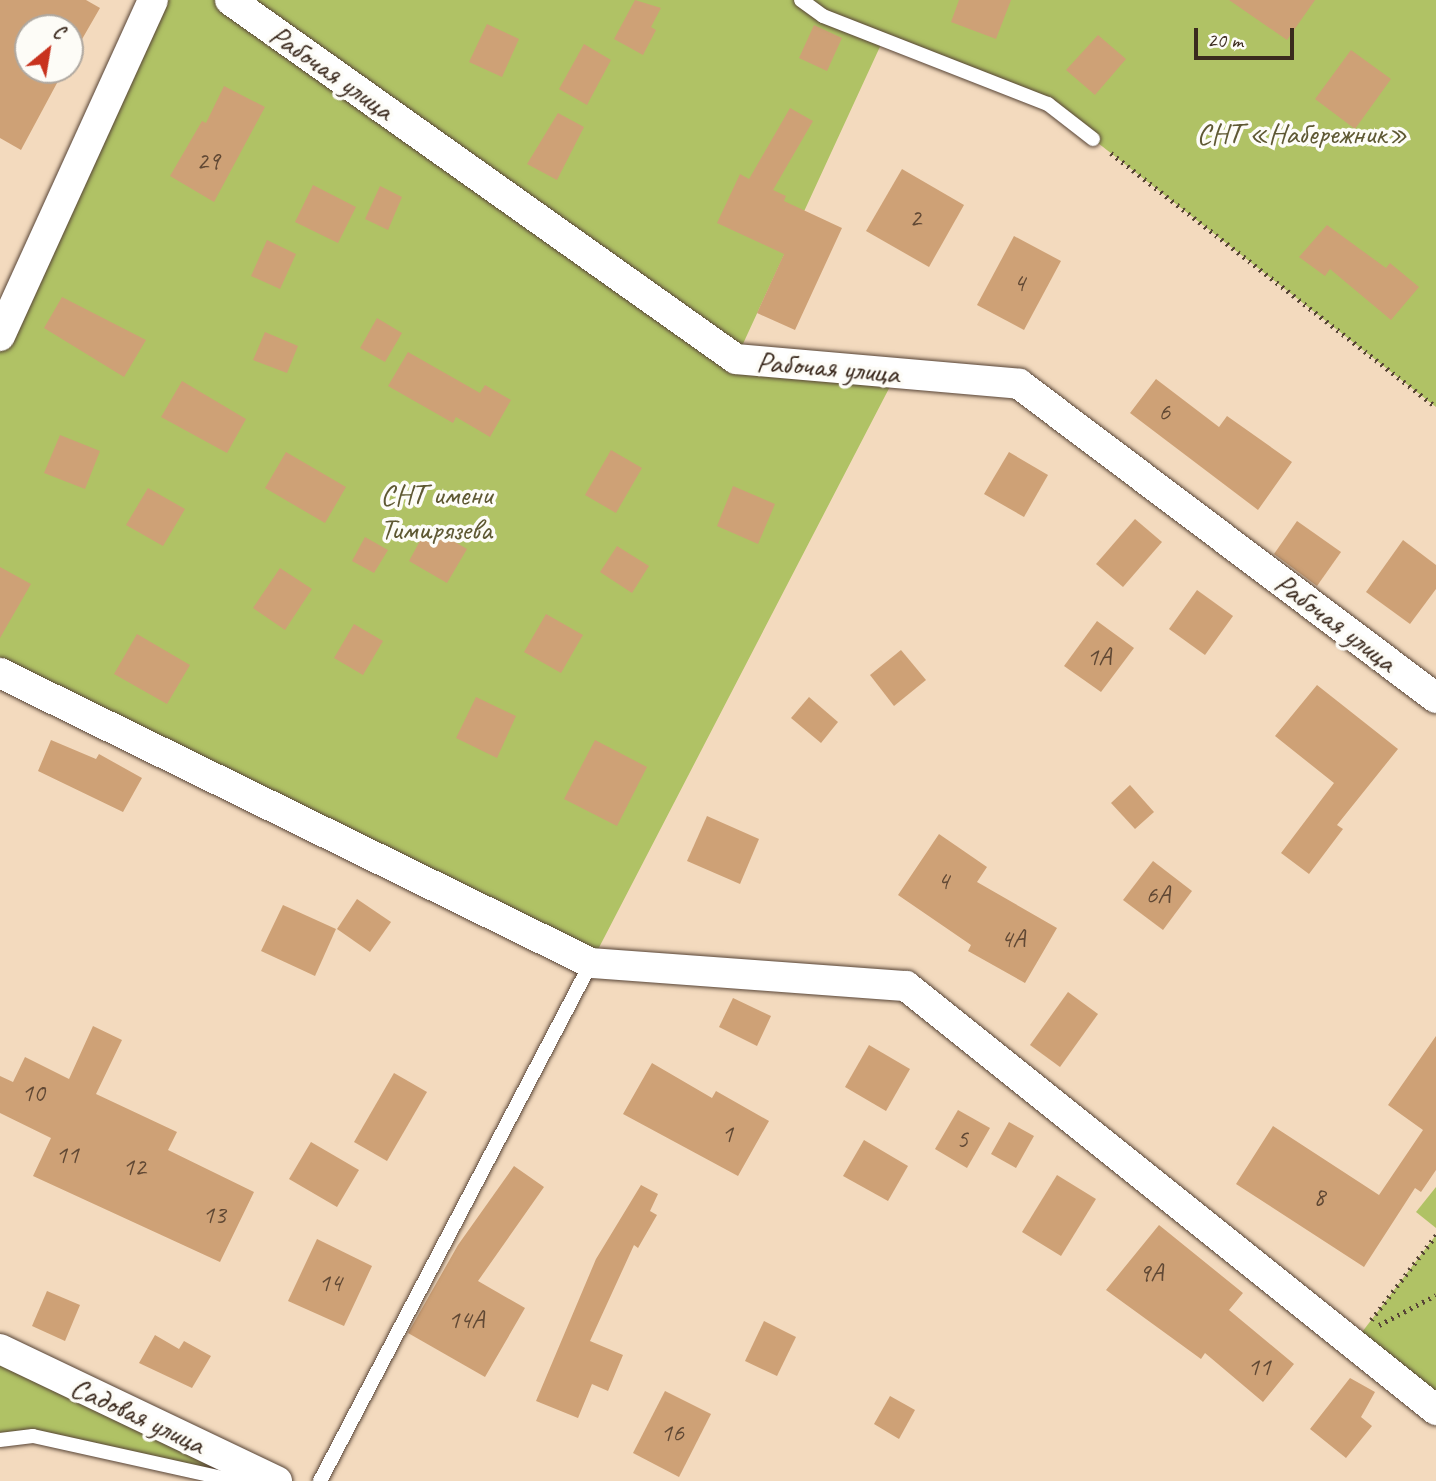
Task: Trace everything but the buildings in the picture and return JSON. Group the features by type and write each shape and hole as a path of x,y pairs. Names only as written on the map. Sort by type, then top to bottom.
{"street":[{"path":"0,337 153,0"},
{"name":"Рабочая улица","path":"230,0 736,359 1020,384 1436,698"},
{"path":"0,673 592,963 906,986 1436,1410"},
{"name":"Садовая улица","path":"0,1349 277,1481"}],"lane":[{"path":"801,0 823,16 1048,104 1093,139"},
{"path":"320,1481 592,963"},
{"path":"0,1440 33,1436 236,1481"}],"path":[{"path":"1093,139 1436,407"},
{"path":"1353,1344 1436,1235"},
{"path":"1353,1344 1398,1312 1436,1295"}],"green space":[{"name":"СНТ имени Тимирязева","path":"153,0 1436,0 1436,407 1048,104 884,38 736,359 897,373 591,963 0,673 0,336"},
{"path":"1436,1187 1436,1228 1416,1212"},
{"path":"1436,1235 1436,1410 1353,1344"},
{"path":"0,1349 277,1481 33,1436 0,1440"}],"park label":[{"name":"СНТ «Набережник»","path":"1302,133"}]}
